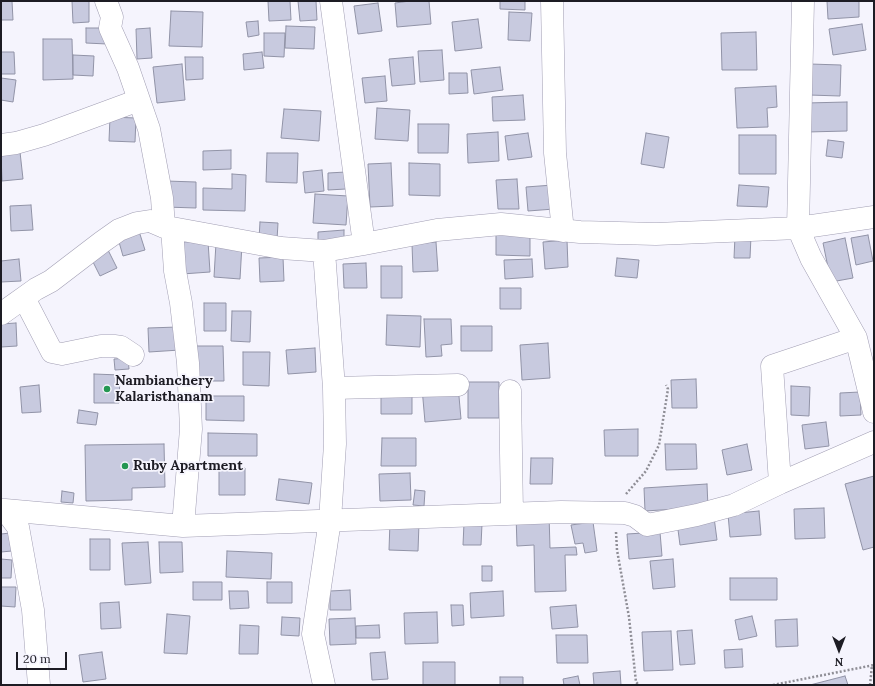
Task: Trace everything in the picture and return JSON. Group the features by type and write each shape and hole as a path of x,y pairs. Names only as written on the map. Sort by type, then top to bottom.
{"street":[{"path":"106,1 112,17 110,28 128,68 149,129 181,303 188,363 191,429 183,526"},
{"path":"331,1 364,244"},
{"path":"552,1 555,153 563,231"},
{"path":"804,1 798,228 810,258 856,338 872,398"},
{"path":"1,146 44,135 139,100"},
{"path":"1,314 36,289 51,281 119,230 137,223 150,221 168,228 282,248 324,251 437,230 501,224 563,231 656,234 798,228 874,217"},
{"path":"324,251 334,388 335,444 330,520 313,634 324,685"},
{"path":"24,298 52,352 62,354 101,346 114,346 121,347 133,355"},
{"path":"780,483 772,366 856,338"},
{"path":"334,388 458,385"},
{"path":"510,391 512,513"},
{"path":"3,510 183,526 512,513 615,512 635,516 647,525 697,515 734,505 874,442"},
{"path":"3,510 18,527 33,610 39,685"}],"path":[{"path":"773,685 873,665 870,685"}],"building":[{"path":"1,1 12,1 13,20 1,20"},
{"path":"72,1 89,1 89,22 73,23"},
{"path":"268,1 290,1 291,20 269,21"},
{"path":"298,1 316,1 317,20 300,21"},
{"path":"429,1 431,24 397,27 395,3"},
{"path":"500,1 525,1 525,10 500,9"},
{"path":"827,1 859,1 859,17 828,19"},
{"path":"378,3 382,31 358,34 354,6"},
{"path":"171,11 203,12 202,47 169,46"},
{"path":"509,12 532,13 530,41 508,40"},
{"path":"478,19 482,48 455,51 452,22"},
{"path":"258,21 259,35 248,37 246,22"},
{"path":"862,24 866,50 833,55 829,29"},
{"path":"286,26 315,27 314,49 285,48"},
{"path":"86,28 110,28 107,44 86,43"},
{"path":"150,28 152,58 137,59 136,29"},
{"path":"756,32 757,70 722,70 721,33"},
{"path":"264,33 285,33 284,57 264,56"},
{"path":"43,39 72,39 73,79 43,80"},
{"path":"442,50 444,80 420,82 418,51"},
{"path":"1,52 14,52 15,74 1,74"},
{"path":"262,52 264,68 244,70 243,54"},
{"path":"73,55 94,56 93,76 73,75"},
{"path":"185,57 203,57 203,79 186,80"},
{"path":"413,57 415,84 392,86 389,59"},
{"path":"182,64 185,100 157,103 153,67"},
{"path":"810,64 841,65 840,96 809,95"},
{"path":"500,67 503,90 474,94 471,70"},
{"path":"449,73 467,73 468,93 449,94"},
{"path":"385,76 387,101 365,103 362,78"},
{"path":"1,78 16,80 13,102 1,100"},
{"path":"776,86 777,107 767,108 768,127 737,128 735,88"},
{"path":"523,95 525,120 493,121 492,97"},
{"path":"847,102 847,131 807,132 806,103"},
{"path":"377,108 410,110 408,141 375,139"},
{"path":"284,109 321,111 319,141 281,138"},
{"path":"110,117 136,118 135,142 109,141"},
{"path":"418,124 449,124 448,153 418,153"},
{"path":"498,132 499,161 468,163 467,134"},
{"path":"528,133 532,157 508,160 505,136"},
{"path":"646,133 669,137 664,168 641,164"},
{"path":"739,135 776,135 776,174 739,174"},
{"path":"828,140 844,142 842,158 826,156"},
{"path":"231,150 231,169 203,170 203,151"},
{"path":"20,152 23,179 2,181 1,154"},
{"path":"267,153 298,153 297,183 266,182"},
{"path":"391,163 393,206 370,207 368,164"},
{"path":"409,163 440,164 440,196 409,195"},
{"path":"322,170 324,191 305,193 303,172"},
{"path":"346,172 346,189 328,190 328,173"},
{"path":"232,174 246,175 245,211 203,210 203,188 232,189"},
{"path":"517,179 519,209 498,209 496,180"},
{"path":"166,181 196,182 196,208 165,207"},
{"path":"553,185 554,209 528,211 526,187"},
{"path":"739,185 769,187 767,207 737,206"},
{"path":"315,194 348,196 346,225 313,223"},
{"path":"31,205 33,230 11,231 10,206"},
{"path":"260,222 278,223 277,240 259,239"},
{"path":"138,228 145,250 123,256 117,235"},
{"path":"344,230 344,241 318,243 318,232"},
{"path":"496,234 530,235 530,256 496,255"},
{"path":"868,235 873,261 856,265 851,238"},
{"path":"735,236 751,236 750,258 734,258"},
{"path":"845,238 853,278 831,282 823,243"},
{"path":"567,240 568,267 545,269 543,242"},
{"path":"208,241 210,272 182,274 180,242"},
{"path":"436,242 438,271 413,272 412,244"},
{"path":"216,243 242,244 240,279 214,277"},
{"path":"106,246 117,268 100,276 89,254"},
{"path":"283,257 284,281 260,282 259,258"},
{"path":"617,258 639,260 637,278 615,276"},
{"path":"19,259 21,281 1,282 1,261"},
{"path":"532,259 533,277 505,279 504,260"},
{"path":"366,263 367,288 344,288 343,264"},
{"path":"381,266 402,266 402,298 381,298"},
{"path":"500,288 521,288 521,309 500,309"},
{"path":"204,303 226,303 226,331 204,331"},
{"path":"232,311 251,311 250,342 231,341"},
{"path":"387,315 421,316 420,347 386,345"},
{"path":"424,319 451,319 452,344 441,345 442,356 426,357"},
{"path":"16,323 17,346 1,347 1,324"},
{"path":"461,326 492,326 492,351 461,351"},
{"path":"178,327 180,350 149,352 148,328"},
{"path":"548,343 550,378 522,380 520,345"},
{"path":"194,346 223,346 224,381 194,381"},
{"path":"315,348 316,372 288,374 286,350"},
{"path":"243,352 270,352 269,386 243,385"},
{"path":"128,358 129,369 115,370 114,359"},
{"name":"Nambianchery Kalaristhanam","path":"94,374 120,375 119,403 94,403"},
{"path":"696,379 697,408 672,408 671,380"},
{"path":"468,382 499,382 499,418 468,418"},
{"path":"39,385 41,412 22,413 20,387"},
{"path":"458,385 461,419 425,422 422,388"},
{"path":"791,386 810,387 809,416 791,415"},
{"path":"381,387 412,387 412,414 381,414"},
{"path":"860,392 861,415 840,416 840,393"},
{"path":"206,396 244,396 244,421 206,420"},
{"path":"79,410 98,413 96,425 77,423"},
{"path":"826,422 829,446 805,449 802,425"},
{"path":"638,429 638,456 605,456 604,430"},
{"path":"208,433 257,434 257,456 208,456"},
{"path":"382,438 416,438 416,466 381,466"},
{"name":"Ruby Apartment","path":"164,444 165,487 132,488 132,500 86,501 85,445"},
{"path":"665,444 696,444 697,469 666,470"},
{"path":"747,444 752,470 727,475 722,450"},
{"path":"531,458 553,458 552,484 530,484"},
{"path":"219,468 245,468 245,495 219,495"},
{"path":"410,473 411,500 380,501 379,474"},
{"path":"874,476 874,547 863,550 845,484"},
{"path":"279,479 312,483 309,504 276,500"},
{"path":"707,484 708,507 645,511 644,488"},
{"path":"415,490 425,491 424,506 413,505"},
{"path":"62,491 74,493 73,503 61,502"},
{"path":"824,508 825,538 795,539 794,509"},
{"path":"759,511 761,535 730,537 728,514"},
{"path":"549,514 550,548 576,547 577,555 565,555 566,591 535,592 534,545 517,546 516,515"},
{"path":"714,517 717,540 680,545 677,522"},
{"path":"390,522 419,523 418,551 389,550"},
{"path":"593,522 597,551 585,553 583,543 575,544 571,525"},
{"path":"464,523 482,524 481,545 463,545"},
{"path":"660,532 662,556 629,559 627,534"},
{"path":"10,533 12,551 1,552 1,534"},
{"path":"90,539 110,539 110,570 90,570"},
{"path":"148,542 151,583 125,585 122,543"},
{"path":"159,542 182,542 183,572 160,573"},
{"path":"227,551 272,553 271,579 226,577"},
{"path":"1,559 12,560 11,578 1,578"},
{"path":"673,559 675,587 653,589 650,561"},
{"path":"482,566 492,566 492,581 482,581"},
{"path":"730,578 777,578 777,600 730,600"},
{"path":"193,582 222,582 222,600 193,600"},
{"path":"267,582 292,582 292,603 267,603"},
{"path":"1,587 16,587 15,607 1,606"},
{"path":"350,590 351,610 330,610 330,591"},
{"path":"229,591 248,591 249,608 230,609"},
{"path":"503,591 504,616 471,618 470,593"},
{"path":"119,602 121,628 101,629 100,603"},
{"path":"451,605 463,605 464,625 452,626"},
{"path":"576,605 578,627 552,629 550,607"},
{"path":"437,612 438,643 405,644 404,613"},
{"path":"167,614 190,616 187,654 164,653"},
{"path":"752,616 757,636 739,640 735,620"},
{"path":"282,617 300,618 299,636 281,635"},
{"path":"355,618 356,644 330,645 329,619"},
{"path":"797,619 798,646 776,647 775,620"},
{"path":"240,625 259,626 258,654 239,654"},
{"path":"379,625 380,638 356,638 356,626"},
{"path":"692,630 695,664 680,665 677,631"},
{"path":"671,631 673,670 644,671 642,632"},
{"path":"556,635 587,635 588,663 557,663"},
{"path":"742,649 743,667 725,668 724,650"},
{"path":"102,652 106,679 83,682 79,655"},
{"path":"385,652 388,679 372,680 370,653"},
{"path":"423,662 455,662 455,685 423,685"},
{"path":"620,671 621,685 594,685 593,673"},
{"path":"578,676 580,685 564,685 563,679"},
{"path":"845,676 848,685 810,685"},
{"path":"500,677 523,677 523,685 500,685"}],"place":[{"name":"Nambianchery Kalaristhanam","path":"107,389"},
{"name":"Ruby Apartment","path":"125,466"}]}
